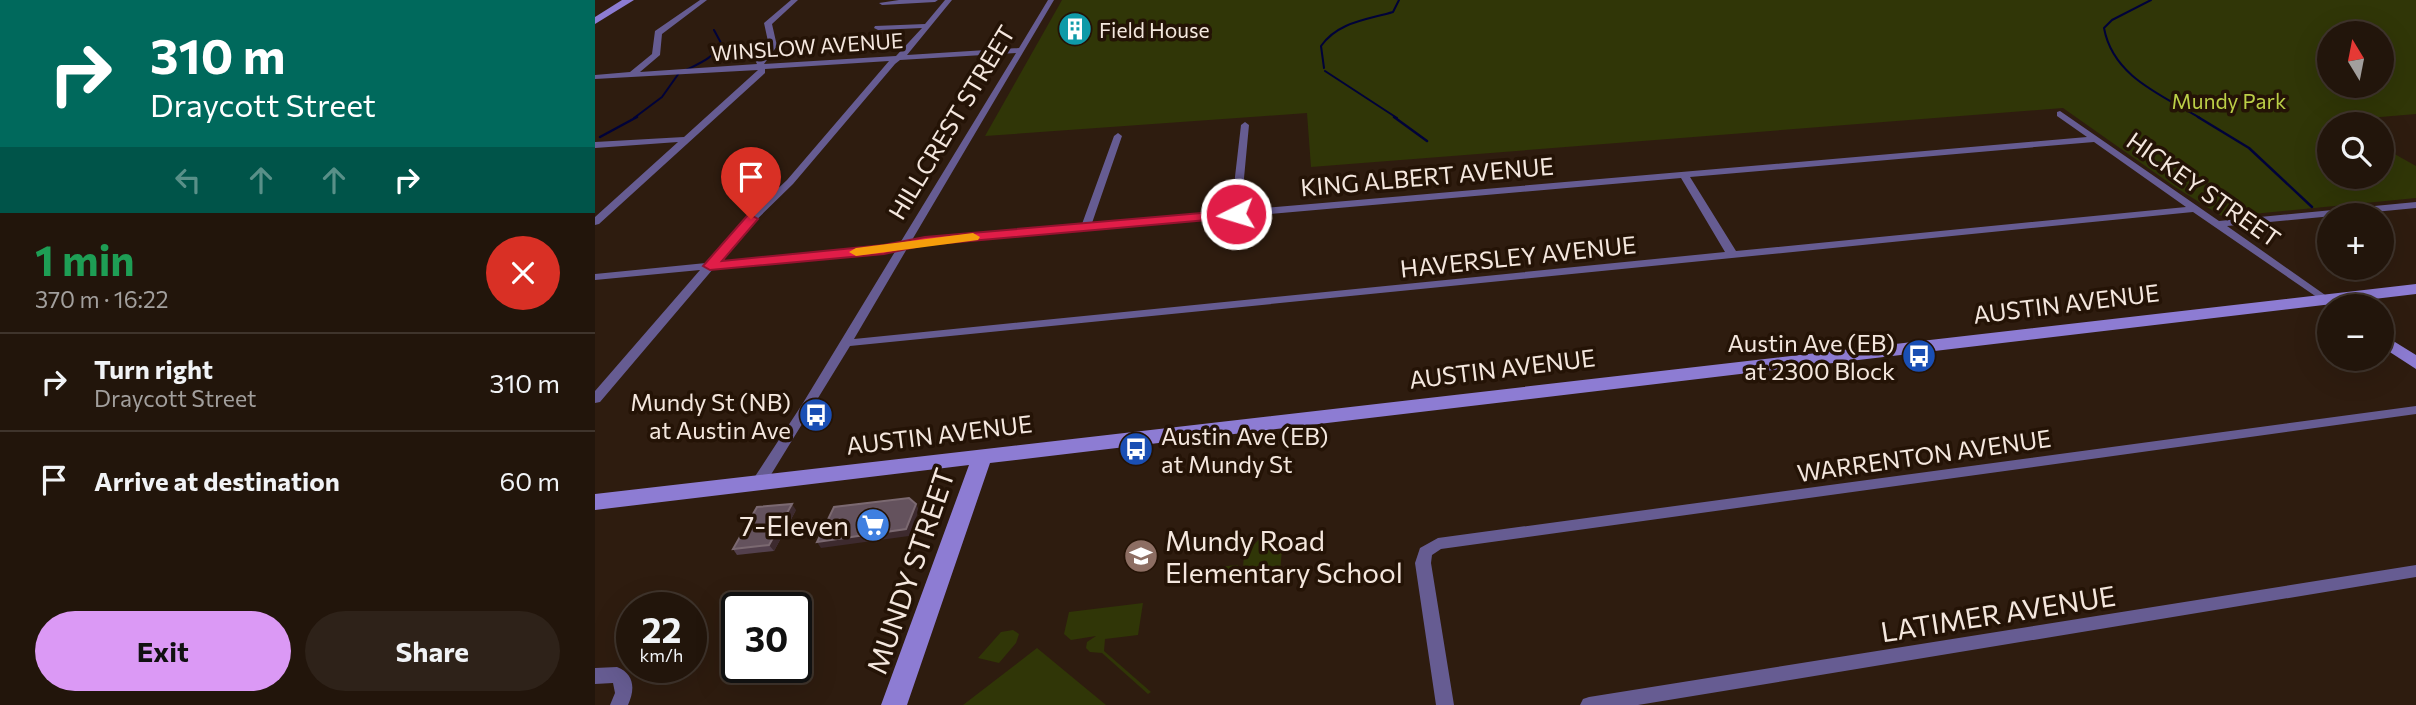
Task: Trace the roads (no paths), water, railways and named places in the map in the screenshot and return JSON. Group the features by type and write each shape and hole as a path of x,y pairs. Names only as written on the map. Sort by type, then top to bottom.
{"main road":[{"path":"595,21 629,0"},
{"name":"AUSTIN AVENUE","path":"2385,294 2416,289"},
{"name":"AUSTIN AVENUE","path":"595,502 2317,304"},
{"path":"2394,347 2416,363"},
{"name":"MUNDY STREET","path":"894,705 982,456"}],"street":[{"path":"633,74 656,55 658,33 704,0"},
{"path":"595,222 762,71 759,62 773,46 768,23 795,0"},
{"path":"882,3 935,0"},
{"path":"595,399 742,228 787,186 892,62 949,0"},
{"name":"HILLCREST STREET","path":"759,482 846,343 1051,0"},
{"path":"878,28 927,26"},
{"name":"WINSLOW AVENUE","path":"595,77 1021,50"},
{"name":"HICKEY STREET","path":"2060,114 2317,295"},
{"path":"1236,214 1245,125"},
{"path":"1086,227 1118,136"},
{"path":"595,145 687,139"},
{"name":"KING ALBERT AVENUE","path":"595,277 903,247 925,241 2095,139"},
{"path":"1684,175 1733,256"},
{"path":"2217,224 2416,205"},
{"path":"595,208 612,207"},
{"name":"HAVERSLEY AVENUE","path":"846,343 2195,209"},
{"name":"WARRENTON AVENUE","path":"1438,544 2416,410"},
{"path":"1438,544 1425,552 1423,563 1445,705"},
{"name":"LATIMER AVENUE","path":"1589,705 2416,571"},
{"path":"595,676 617,675 624,680 625,689 619,705"}],"waterway":[{"path":"1324,68 1321,46 1328,38 1353,23 1393,12 1399,0"},
{"path":"2151,0 2112,20 2104,28 2109,45 2117,60 2141,83 2200,118"},
{"path":"686,70 715,53 721,43 714,30"},
{"path":"1325,71 1397,118"},
{"path":"634,118 662,97 679,73"},
{"path":"600,137 637,117"},
{"path":"1394,117 1427,141"},
{"path":"2198,117 2249,148 2312,207"}],"place":[{"name":"Field House","path":"1075,29"},
{"name":"Austin Ave (EB) at 2300 Block","path":"1919,356"},
{"name":"Mundy St (NB) at Austin Ave","path":"816,415"},
{"name":"Austin Ave (EB) at Mundy St","path":"1136,449"},
{"name":"7-Eleven","path":"873,525"},
{"name":"Mundy Road Elementary School","path":"1141,556"}],"park label":[{"name":"Mundy Park","path":"2229,100"}]}
